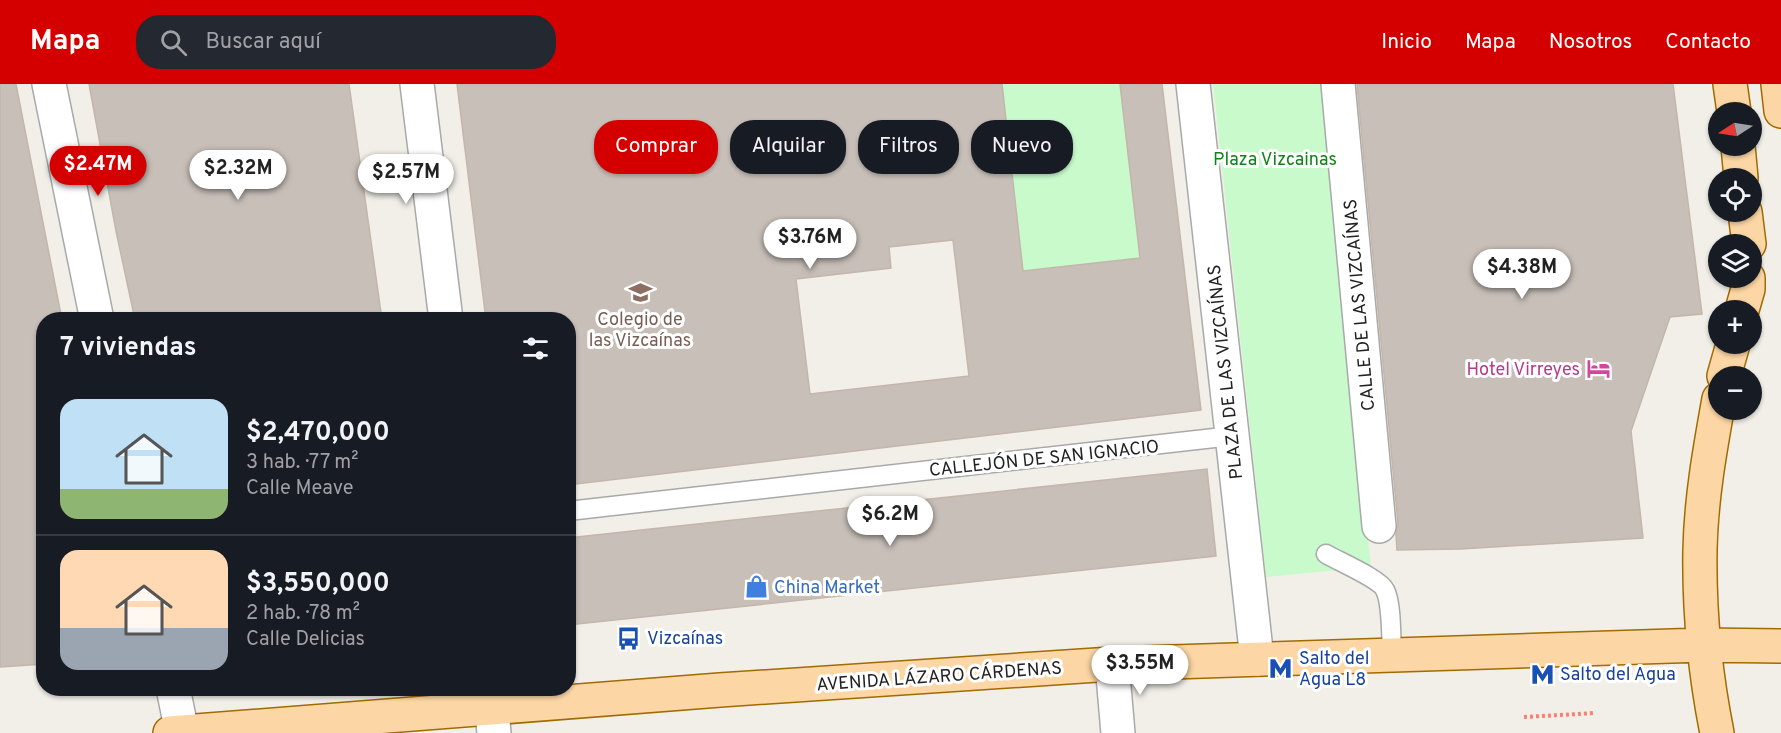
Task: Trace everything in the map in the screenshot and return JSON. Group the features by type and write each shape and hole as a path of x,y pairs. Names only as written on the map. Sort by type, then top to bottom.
{"main road":[{"path":"1730,84 1733,102"},
{"path":"1778,84 1781,110"},
{"path":"1715,420 1707,468 1700,549 1703,645 1717,733"},
{"name":"AVENIDA LÁZARO CÁRDENAS","path":"176,733 492,710 732,689 1112,664 1703,645 1781,646"}],"street":[{"path":"49,84 95,312"},
{"path":"417,84 445,312"},
{"name":"PLAZA DE LAS VIZCAÍNAS","path":"1193,84 1257,659"},
{"name":"CALLE DE LAS VIZCAÍNAS","path":"1338,84 1379,526"},
{"path":"1112,664 1118,733"},
{"path":"174,696 176,733"}],"lane":[{"name":"CALLEJÓN DE SAN IGNACIO","path":"576,510 1232,436"},
{"path":"1326,554 1377,581 1385,588 1388,598 1392,655"}],"path":[{"path":"1524,717 1594,713"}],"green space":[{"path":"1002,84 1120,84 1140,258 1023,271 1012,174 1073,174 1073,120 1006,120"},
{"name":"Plaza Vizcainas","path":"1213,84 1320,84 1371,567 1266,577"}],"building":[{"path":"0,84 16,84 60,312 36,312 36,665 0,667"},
{"path":"89,84 349,84 381,312 133,312"},
{"name":"Colegio de las Vizcaínas","path":"457,84 1002,84 1006,120 971,120 971,174 1012,174 1023,271 1140,258 1120,84 1162,84 1201,410 576,484 576,312 485,312","holes":["953,240 969,376 810,394 796,279 891,268 889,247"]},
{"path":"1357,84 1673,84 1702,314 1670,317 1631,431 1643,538 1461,549 1397,550 1398,524"},
{"path":"1207,469 1216,556 576,624 576,537"}],"place":[{"name":"Colegio de las Vizcaínas","path":"640,293"},
{"name":"Hotel Virreyes","path":"1598,369"},
{"name":"China Market","path":"756,587"},
{"name":"Vizcaínas","path":"629,638"},
{"name":"Salto del Agua L8","path":"1281,668"},
{"name":"Salto del Agua","path":"1542,674"}]}
